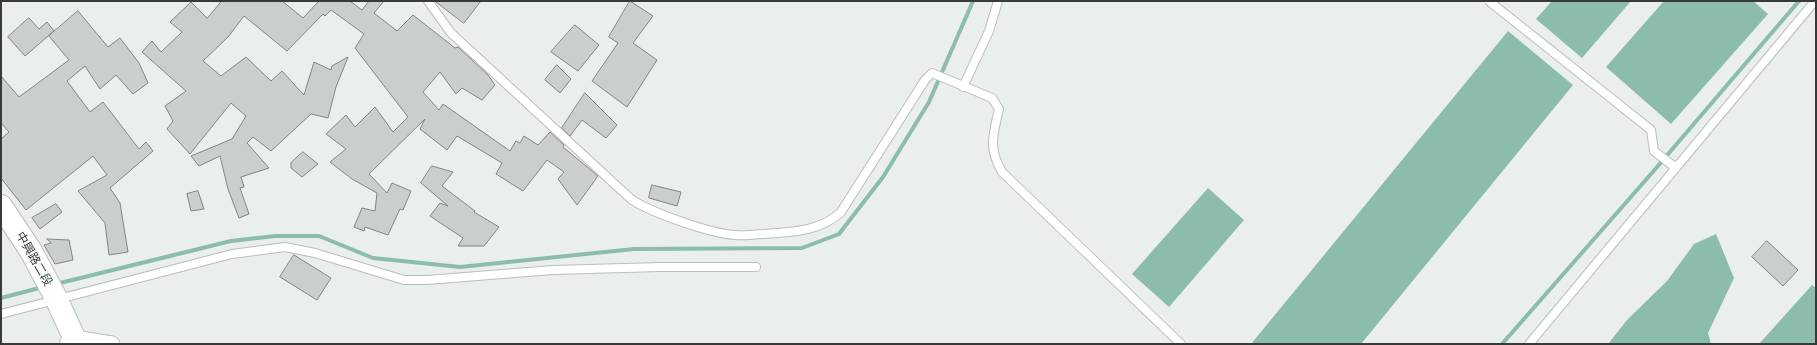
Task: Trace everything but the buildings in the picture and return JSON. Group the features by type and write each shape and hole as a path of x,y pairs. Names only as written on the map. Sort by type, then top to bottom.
{"main road":[{"name":"中興路二段","path":"1,206 26,257"},
{"name":"中興路二段","path":"1,232 26,257"},
{"path":"26,257 70,343"}],"street":[{"path":"70,343 112,344"}],"lane":[{"path":"428,1 450,33 632,200 652,210 718,232 736,236 800,231 827,222 835,217 840,212 925,80 932,74 992,98 999,110 992,143 996,162 1002,172 1181,344"},
{"path":"963,87 989,31 998,1"},
{"path":"1489,1 1651,130 1654,151 1676,168"},
{"path":"1529,344 1815,1"},
{"path":"1,314 48,298 232,254 285,247 315,253 404,280 427,280 552,270 660,267 756,267"}],"shaded area":[{"path":"1552,1 1631,1 1582,58 1536,19"},
{"path":"1664,1 1753,1 1768,14 1671,124 1606,67"},
{"path":"1508,31 1573,85 1361,344 1251,344"},
{"path":"1208,188 1244,220 1169,307 1132,274"},
{"path":"1716,234 1734,278 1708,333 1711,344 1608,344 1627,320 1667,281 1694,244"},
{"path":"1812,285 1816,288 1816,344 1759,344"}],"waterway":[{"path":"56,284 231,241 275,236 319,236 373,258 460,267 634,249 802,248 839,234 883,177 929,102 973,1"},
{"path":"1502,344 1651,174 1799,1"},
{"path":"1,298 43,287"}]}
